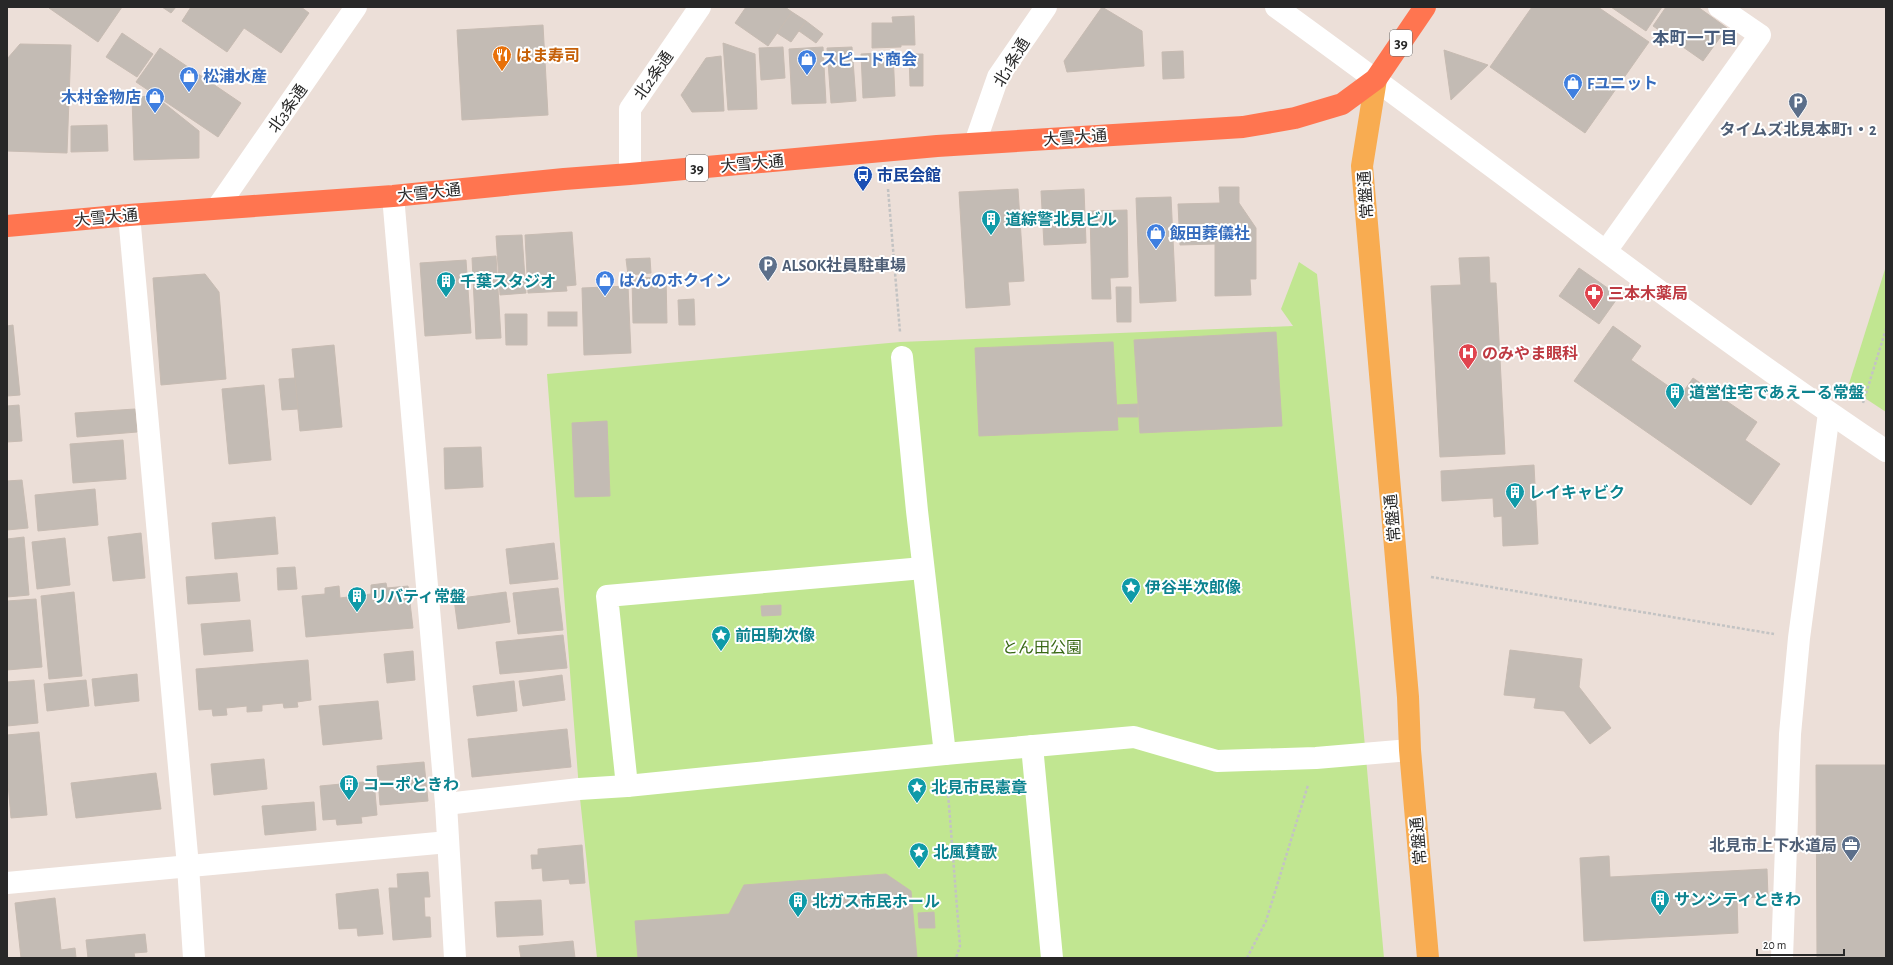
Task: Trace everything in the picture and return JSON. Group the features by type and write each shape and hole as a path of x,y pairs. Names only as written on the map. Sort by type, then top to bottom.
{"highway":[{"name":"大雪大通","path":"7,226 217,208 393,196 564,178 630,174 975,143 1244,126 1281,121 1342,104 1376,79 1425,7"}],"main road":[{"name":"常盤通","path":"1376,79 1362,166 1408,697 1410,750 1428,958"}],"street":[{"name":"北3条通","path":"217,208 356,7"},
{"name":"北2条通","path":"630,174 630,109 700,7"},
{"name":"北1条通","path":"975,143 998,77 1046,7"},
{"path":"1276,7 1376,79 1428,120 1606,251 1829,413 1886,451"},
{"path":"1606,251 1760,35 1719,7"},
{"path":"393,196 446,804 455,958"},
{"path":"129,215 188,866 194,958"},
{"path":"902,357 923,568 945,754"},
{"path":"1782,958 1790,734 1799,638 1829,413"},
{"path":"626,786 607,596 923,568"},
{"path":"446,804 579,789 626,786 945,754 1134,737 1217,761 1316,758 1410,750"},
{"path":"1032,746 1052,958"},
{"path":"7,883 448,842"}],"path":[{"path":"888,189 902,357"},
{"path":"1854,430 1886,329"},
{"path":"1431,578 1799,638"},
{"path":"945,754 960,946 956,958"},
{"path":"1247,958 1266,921 1316,758"}],"green space":[{"name":"とん田公園","path":"1299,262 1317,274 1360,691 1384,958 597,958 579,789 547,374 900,342 1293,326 1281,309"},
{"path":"1886,266 1886,412 1848,387"}],"building":[{"path":"49,7 122,7 98,42 49,8"},
{"path":"162,7 176,7 171,13"},
{"path":"191,7 301,7 309,13 281,53 244,28 227,52 182,21"},
{"path":"746,7 785,7 792,12 768,46 735,23"},
{"path":"1102,7 1142,31 1144,66 1067,72 1064,61"},
{"name":"Fユニット","path":"1532,7 1598,7 1649,42 1585,133 1490,67"},
{"path":"1611,7 1662,7 1646,31"},
{"path":"1666,7 1698,7 1727,28 1703,61 1653,26"},
{"path":"792,12 806,21 791,42 777,33"},
{"path":"914,16 915,45 872,48 872,23 893,23 892,17"},
{"path":"806,21 823,34 816,43 799,31"},
{"name":"はま寿司","path":"543,25 548,115 462,120 457,30"},
{"path":"122,33 153,54 137,77 106,57"},
{"path":"723,43 755,54 757,109 728,110"},
{"path":"20,44 71,45 67,153 7,151 7,59"},
{"path":"783,47 785,78 761,80 759,48"},
{"name":"スピード商会","path":"823,47 826,103 792,104 789,49"},
{"path":"852,47 856,101 831,103 827,48"},
{"name":"松浦水産","path":"160,48 241,103 218,137 136,82"},
{"path":"1444,50 1488,65 1451,100"},
{"path":"1183,51 1184,78 1163,79 1162,52"},
{"path":"893,52 895,96 863,98 861,54"},
{"path":"909,54 923,54 923,86 910,86"},
{"path":"721,56 724,111 692,112 681,95 706,58"},
{"name":"木村金物店","path":"155,96 199,131 199,158 134,160 132,97"},
{"path":"107,125 108,151 71,152 71,126"},
{"path":"1219,187 1239,187 1239,203 1256,228 1256,279 1250,279 1251,295 1215,296 1215,244 1180,245 1178,204 1220,203"},
{"name":"道綜警北見ビル","path":"1018,189 1024,281 1008,282 1010,305 966,308 959,192"},
{"path":"1084,189 1086,243 1044,245 1041,191"},
{"name":"飯田葬儀社","path":"1171,197 1176,301 1140,303 1136,198"},
{"path":"1127,210 1128,277 1110,278 1111,299 1092,299 1090,211"},
{"path":"572,232 576,285 566,286 567,291 528,293 525,235"},
{"path":"522,235 526,293 500,295 496,236"},
{"path":"496,256 501,338 476,339 472,258"},
{"name":"のみやま眼科","path":"1489,257 1490,283 1496,283 1505,454 1440,457 1431,286 1461,285 1459,258"},
{"path":"650,258 651,273 628,275 626,259"},
{"name":"千葉スタジオ","path":"466,260 471,333 425,336 420,263"},
{"name":"三本木薬局","path":"1579,268 1619,296 1599,324 1559,296"},
{"path":"205,274 219,292 226,379 161,385 153,278"},
{"path":"666,277 667,323 633,323 632,278"},
{"path":"628,286 631,353 584,355 582,288"},
{"path":"1116,287 1131,287 1131,322 1117,322"},
{"path":"694,299 695,325 679,325 678,300"},
{"path":"548,312 577,312 577,326 548,326"},
{"path":"505,314 527,314 527,345 506,345"},
{"path":"13,325 20,395 7,396 7,326"},
{"name":"道営住宅であえーる常盤","path":"1613,326 1641,346 1631,360 1681,395 1693,378 1757,422 1745,440 1780,464 1751,505 1574,381"},
{"path":"1276,332 1282,426 1140,433 1134,340"},
{"path":"1113,342 1118,430 979,436 975,348"},
{"path":"334,345 342,427 300,431 292,349"},
{"path":"295,378 298,409 282,410 279,379"},
{"path":"264,385 271,460 229,464 222,389"},
{"path":"1138,404 1138,417 1117,417 1116,405"},
{"path":"19,405 22,441 7,442 7,406"},
{"path":"135,409 137,432 77,437 75,413"},
{"path":"607,421 610,496 575,497 572,423"},
{"path":"123,440 126,479 73,483 70,444"},
{"path":"481,447 483,487 445,489 444,448"},
{"name":"レイキャビク","path":"1534,465 1538,544 1503,546 1502,516 1494,517 1493,498 1442,501 1441,471"},
{"path":"22,480 28,528 7,530 7,481"},
{"path":"95,489 98,525 38,531 35,495"},
{"path":"275,517 278,554 215,559 212,523"},
{"path":"141,533 145,578 113,581 108,537"},
{"path":"24,537 29,595 7,597 7,539"},
{"path":"65,538 70,585 37,589 32,542"},
{"path":"554,543 558,579 510,584 506,549"},
{"path":"295,567 297,589 278,590 277,568"},
{"path":"237,573 240,601 188,604 186,577"},
{"name":"リバティ常盤","path":"386,583 387,588 408,586 413,628 306,637 302,596 325,594 325,588 339,586 340,598 371,594 371,585"},
{"path":"558,588 563,630 518,634 513,593"},
{"path":"74,592 82,676 49,679 41,596"},
{"path":"506,592 510,622 458,629 454,599"},
{"path":"36,599 42,667 7,670 7,601"},
{"path":"781,605 781,615 762,616 761,606"},
{"path":"250,620 253,651 204,655 201,624"},
{"path":"563,635 567,668 500,674 496,642"},
{"path":"1510,650 1582,659 1579,687 1611,728 1590,744 1564,711 1534,708 1536,698 1504,695"},
{"path":"413,651 415,680 387,683 384,654"},
{"path":"308,660 311,700 297,702 298,707 284,708 283,703 262,705 262,711 247,712 247,706 226,708 227,715 213,716 212,709 199,710 196,669"},
{"path":"137,674 139,701 95,706 92,679"},
{"path":"562,675 565,700 523,706 519,681"},
{"path":"34,680 38,723 7,726 7,682"},
{"path":"86,680 89,706 47,711 44,684"},
{"path":"514,681 517,711 477,716 473,686"},
{"path":"378,701 382,739 323,745 319,706"},
{"path":"567,729 571,767 472,777 468,739"},
{"path":"39,732 47,815 11,818 7,772 7,735"},
{"path":"264,759 267,789 214,795 211,764"},
{"path":"424,762 428,801 380,805 377,766"},
{"name":"北見市上下水道局","path":"1816,765 1886,765 1886,958 1817,958"},
{"path":"156,773 161,809 76,818 71,783"},
{"name":"コーポときわ","path":"374,781 377,815 361,817 362,823 337,825 336,819 323,820 320,786"},
{"path":"314,802 316,830 265,835 262,806"},
{"path":"582,845 585,883 570,884 569,879 543,881 542,868 532,869 531,855 538,855 538,849"},
{"name":"サンシティときわ","path":"1609,856 1610,877 1767,869 1768,897 1737,898 1738,933 1584,941 1580,858"},
{"path":"428,872 430,897 424,897 425,917 430,917 431,937 393,940 389,888 398,888 397,874"},
{"name":"北ガス市民ホール","path":"886,874 911,891 917,958 638,958 635,921 729,914 744,885"},
{"path":"378,889 383,934 358,936 357,928 339,929 336,894"},
{"path":"55,898 61,950 75,948 76,958 21,958 15,903"},
{"path":"541,900 543,935 497,937 495,902"},
{"path":"934,912 935,928 919,928 918,913"},
{"path":"145,934 147,952 134,953 135,958 88,958 86,940"},
{"path":"573,941 575,958 521,958 519,946"}],"place":[{"name":"はま寿司","path":"502,72"},
{"name":"スピード商会","path":"807,76"},
{"name":"松浦水産","path":"189,93"},
{"name":"Fユニット","path":"1573,100"},
{"name":"木村金物店","path":"155,114"},
{"name":"タイムズ北見本町1・2","path":"1798,119"},
{"name":"市民会館","path":"863,192"},
{"name":"道綜警北見ビル","path":"991,236"},
{"name":"飯田葬儀社","path":"1156,250"},
{"name":"ALSOK社員駐車場","path":"768,282"},
{"name":"はんのホクイン","path":"605,297"},
{"name":"千葉スタジオ","path":"446,298"},
{"name":"三本木薬局","path":"1594,310"},
{"name":"のみやま眼科","path":"1468,370"},
{"name":"道営住宅であえーる常盤","path":"1675,409"},
{"name":"レイキャビク","path":"1515,509"},
{"name":"伊谷半次郎像","path":"1131,604"},
{"name":"リバティ常盤","path":"357,613"},
{"name":"前田駒次像","path":"721,652"},
{"name":"コーポときわ","path":"349,801"},
{"name":"北見市民憲章","path":"917,804"},
{"name":"北見市上下水道局","path":"1851,862"},
{"name":"北風賛歌","path":"919,869"},
{"name":"サンシティときわ","path":"1660,916"},
{"name":"北ガス市民ホール","path":"798,918"}],"district":[{"name":"本町一丁目","path":"1695,38"}]}
